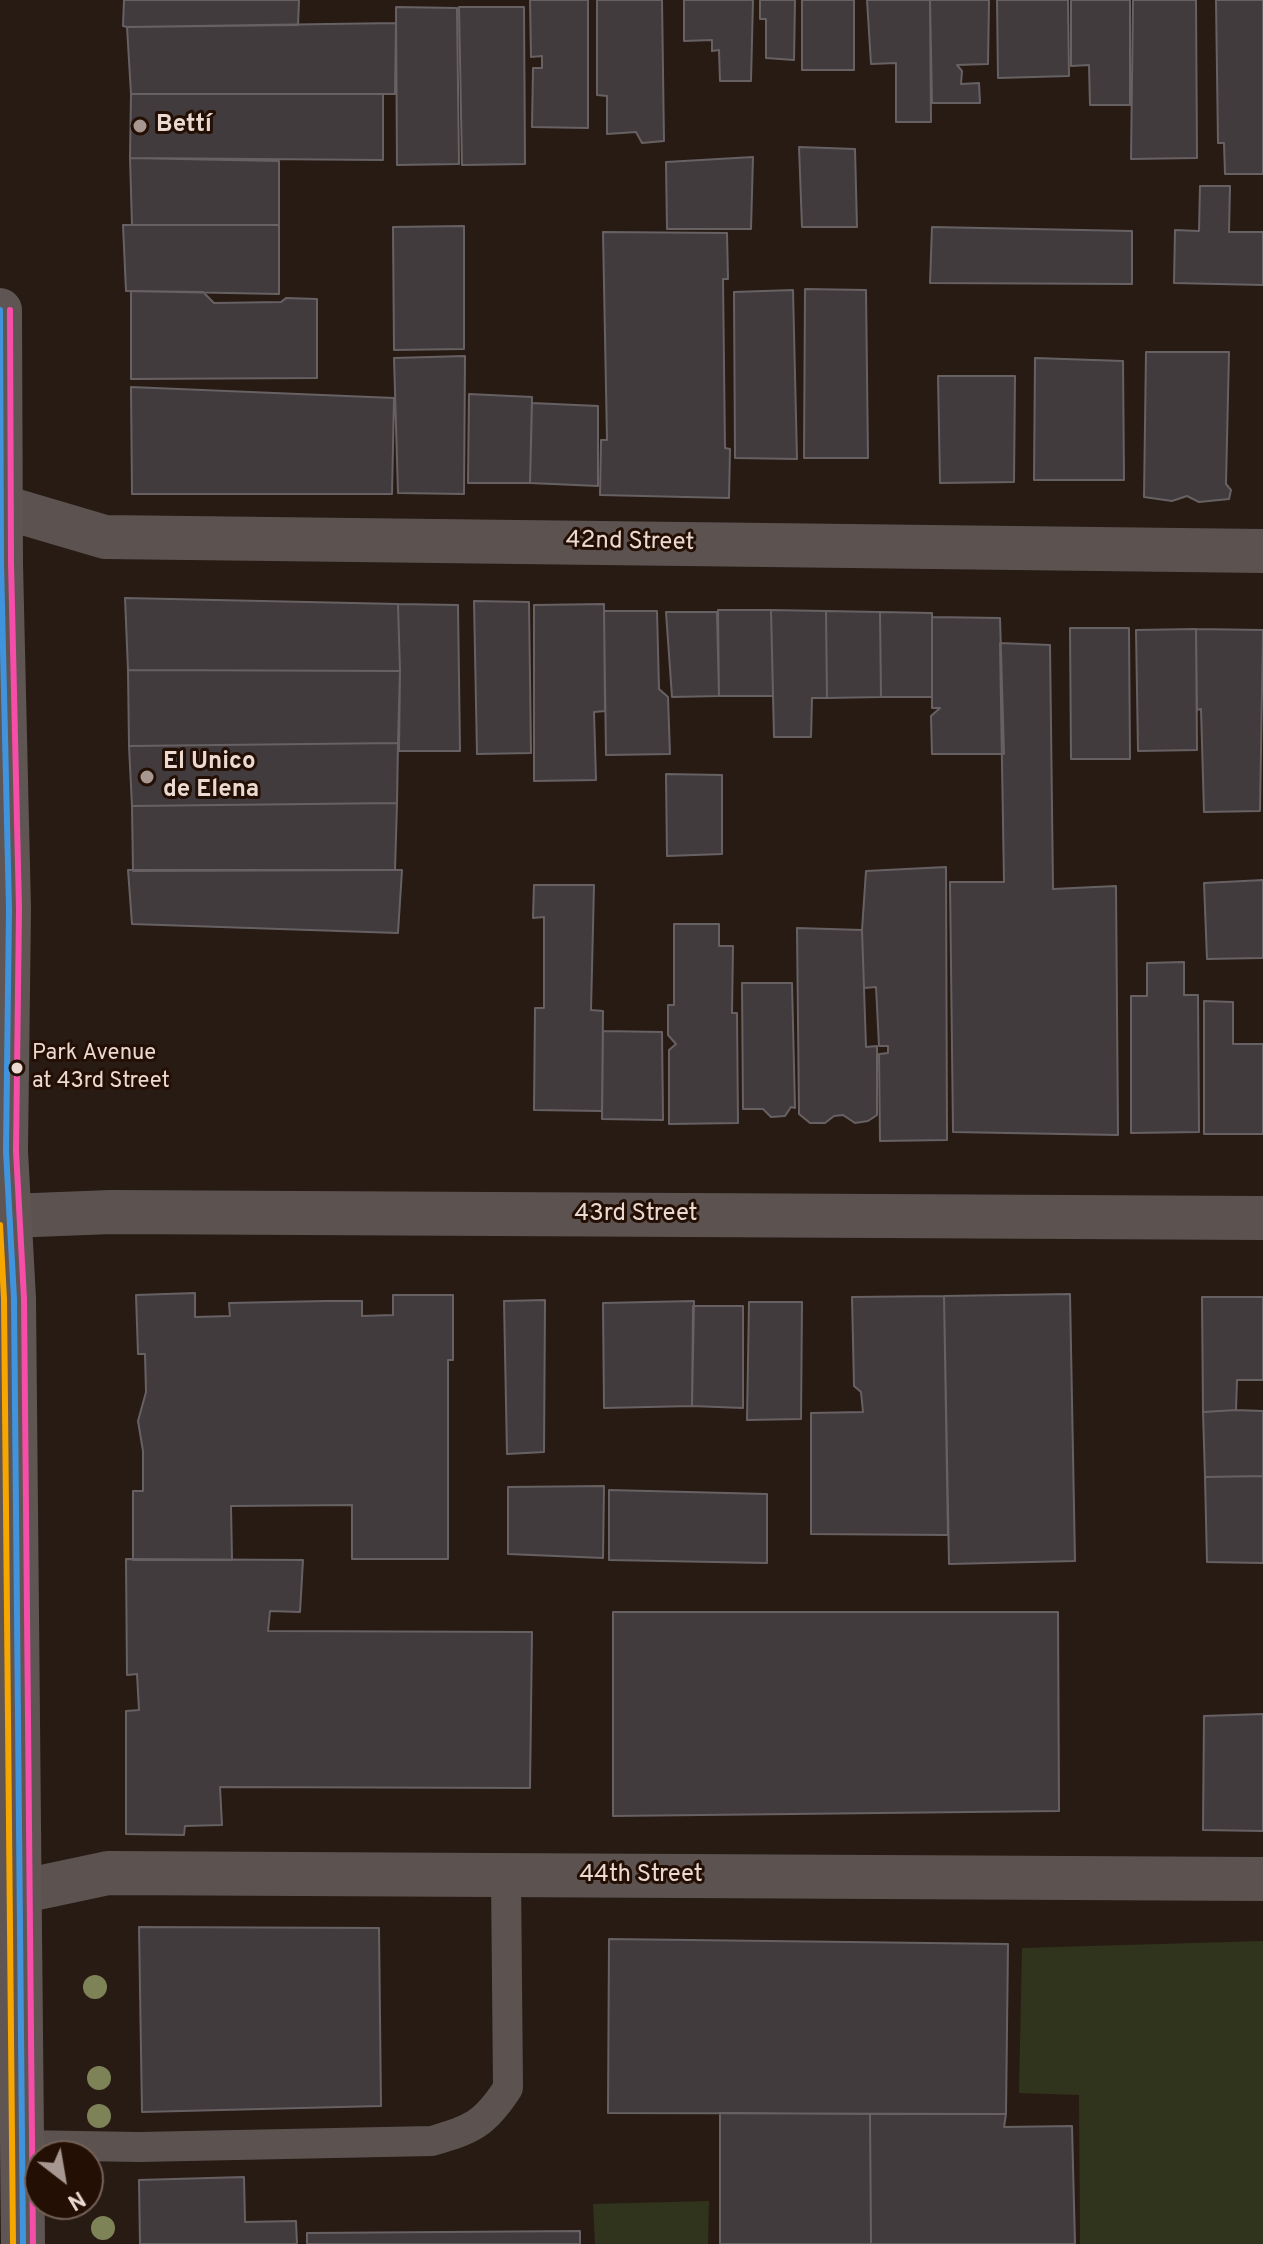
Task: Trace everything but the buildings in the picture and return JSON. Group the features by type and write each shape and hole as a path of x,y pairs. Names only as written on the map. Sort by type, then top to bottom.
{"main road":[{"path":"0,310 9,909 4,1216 14,1299 11,1894 23,2244"}],"street":[{"name":"42nd Street","path":"1,506 105,537 1263,551"},
{"name":"43rd Street","path":"4,1216 126,1212 1263,1218"},
{"name":"44th Street","path":"11,1894 108,1873 1263,1879"}],"lane":[{"path":"21,2145 139,2147 432,2141 469,2130 495,2108 508,2088 506,1875"}],"green space":[{"path":"1263,1941 1263,2244 1080,2244 1079,2095 1019,2093 1022,1948"},
{"path":"709,2201 708,2244 595,2244 593,2204"}],"transit line":[{"path":"0,310 1,563 9,909 6,1151 14,1299 23,2244"},
{"path":"10,310 11,563 19,909 16,1151 24,1299 33,2244"},
{"path":"0,1225 4,1299 13,2244"}],"place":[{"name":"Bettí","path":"140,126"},
{"name":"El Unico de Elena","path":"147,777"},
{"name":"Park Avenue at 43rd Street","path":"17,1068"}]}
